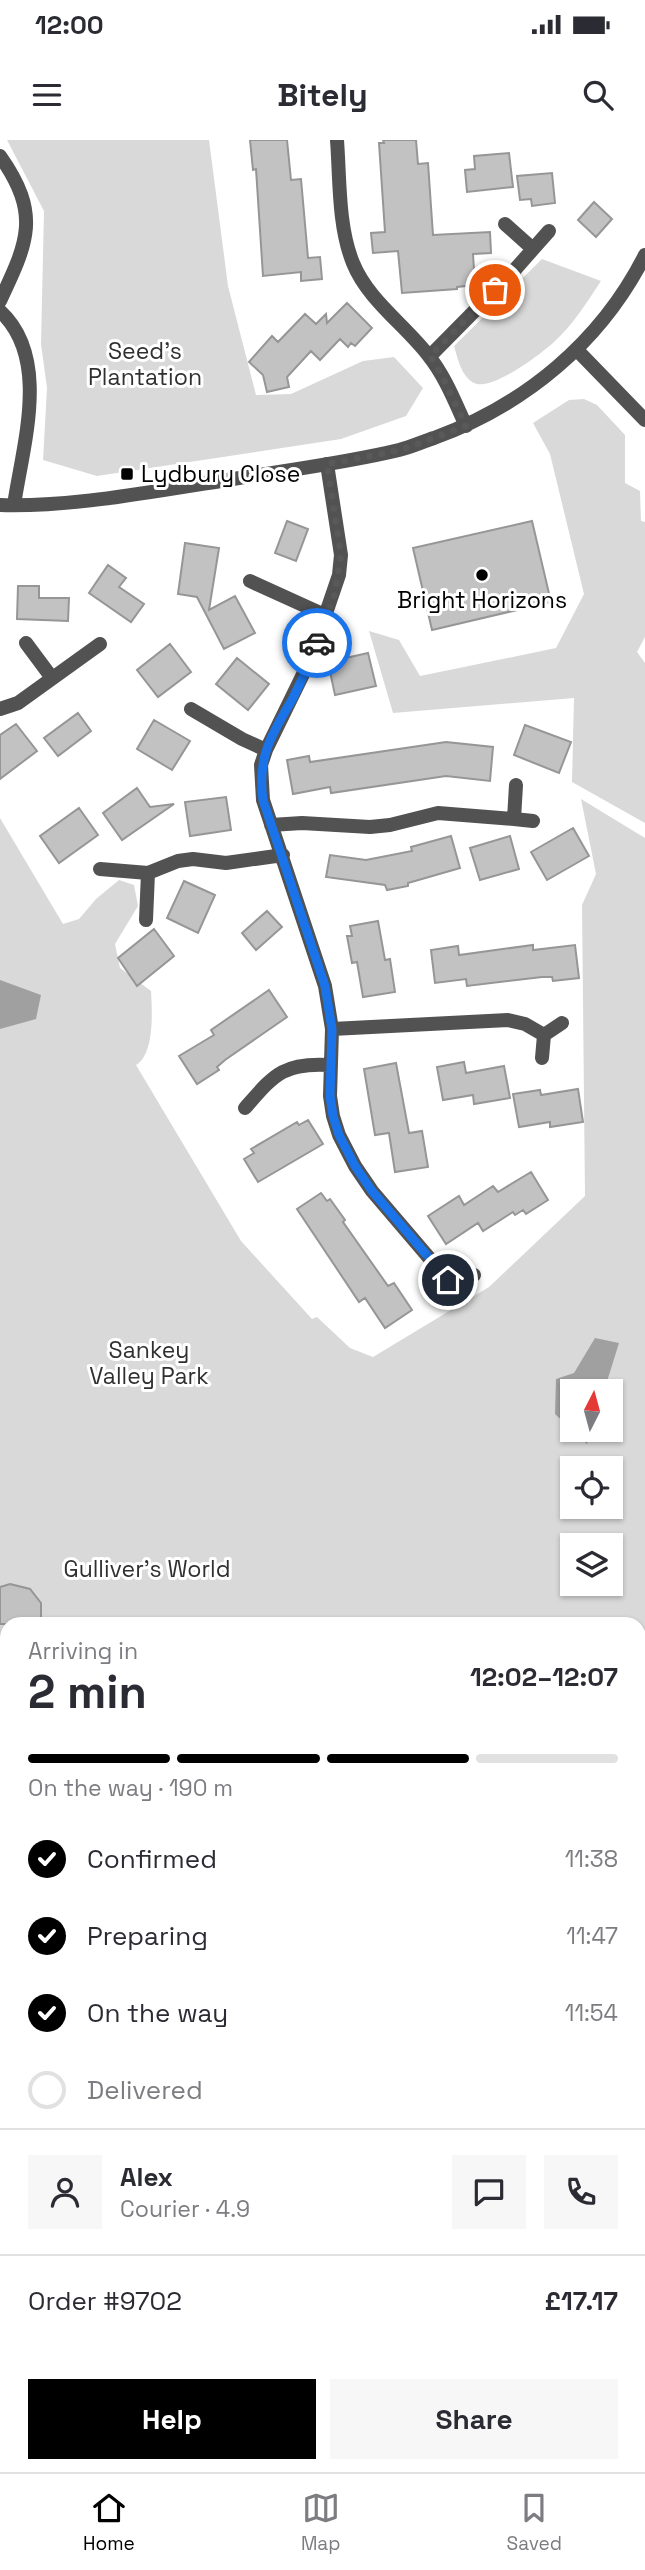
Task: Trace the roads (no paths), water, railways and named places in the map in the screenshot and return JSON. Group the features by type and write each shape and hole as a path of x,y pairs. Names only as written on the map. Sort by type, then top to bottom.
{"street":[{"path":"337,140 345,232 352,262 374,297 430,356 466,426"},
{"path":"0,156 20,186 25,208 26,232 21,256 0,301"},
{"path":"505,224 534,249"},
{"path":"430,356 549,231"},
{"path":"0,311 10,320 20,336 30,366 28,409 7,505 75,503 401,450 466,426 530,389 577,350 621,300 645,255"},
{"path":"577,350 645,420"},
{"path":"327,464 341,555 337,584 310,660 265,750 261,782 263,800 325,986 332,1029 330,1065 333,1116 355,1166 372,1191 448,1280"},
{"path":"250,581 327,616"},
{"path":"26,643 52,678"},
{"path":"0,709 18,703 100,644"},
{"path":"191,709 265,750"},
{"path":"514,820 516,785"},
{"path":"271,825 302,823 370,827 438,813 533,821"},
{"path":"100,869 148,873 178,861 193,859 226,863 283,855"},
{"path":"146,920 148,873"},
{"path":"332,1029 508,1020 525,1024 544,1035"},
{"path":"544,1035 562,1023"},
{"path":"542,1058 544,1035"},
{"path":"245,1108 265,1085 281,1072 306,1064 330,1065"},
{"path":"448,1280 474,1275"},
{"path":"442,1300 448,1280"}],"place":[{"name":"Lydbury Close","path":"127,474"},
{"name":"Bright Horizons","path":"482,575"}],"park label":[{"name":"Seed's Plantation","path":"145,364"},
{"name":"Sankey Valley Park","path":"149,1363"},
{"name":"Gulliver's World","path":"147,1569"}]}
